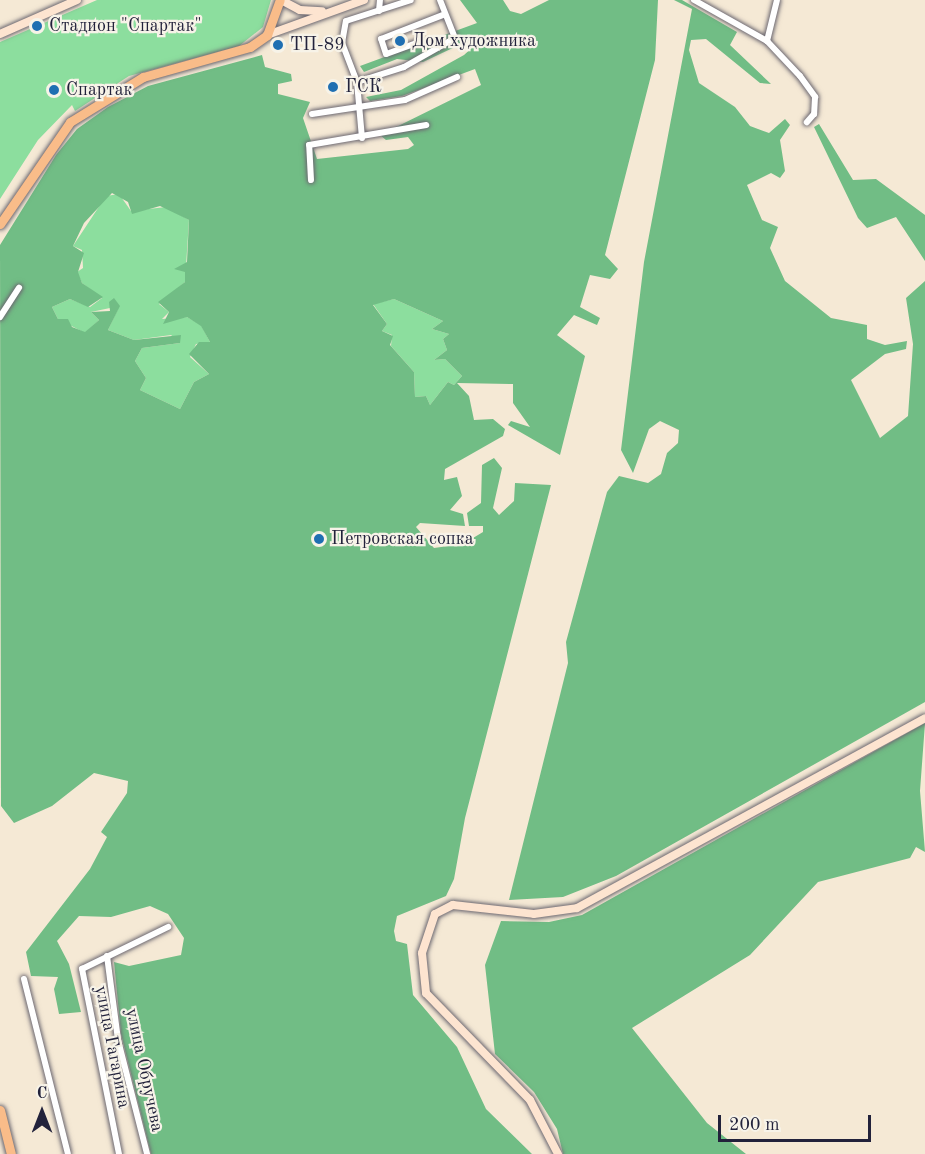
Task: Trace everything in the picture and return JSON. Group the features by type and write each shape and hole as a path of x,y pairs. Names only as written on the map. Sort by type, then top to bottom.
{"main road":[{"path":"0,224 56,138 75,118 143,77 229,55 267,35 281,0"},
{"path":"0,1110 11,1154"}],"street":[{"path":"0,34 77,0"},
{"path":"281,0 300,10 329,12"},
{"path":"267,35 364,0"},
{"path":"379,10 380,0"},
{"path":"362,138 356,108 357,82 342,44 346,21 411,0"},
{"path":"440,0 443,15"},
{"path":"694,0 767,41 816,97 814,114 807,122"},
{"path":"767,41 777,0"},
{"path":"357,82 404,67 455,38 450,17 443,15 381,39 386,54 422,41"},
{"path":"312,114 405,100 457,77"},
{"path":"311,180 309,145 362,138 426,125"},
{"path":"0,317 19,288"},
{"path":"558,1154 530,1100 426,993 422,952 433,916 453,905 542,914 577,908 925,718"},
{"name":"улица Гагарина","path":"119,1154 82,969 168,927"},
{"name":"улица Обручева","path":"107,956 118,1040 147,1154"},
{"path":"24,979 68,1154"}],"green space":[{"name":"Спартак","path":"97,0 271,0 263,27 239,46 129,76 75,111 72,105 38,140 0,199 0,42"},
{"path":"460,0 503,0 510,11 521,14 549,0 658,0 655,60 605,255 618,269 610,279 590,275 580,307 600,318 597,325 574,315 557,335 585,356 560,455 508,425 511,421 530,427 513,403 513,384 457,383 469,396 474,420 493,419 505,429 503,436 445,469 444,480 457,477 462,496 450,510 463,514 465,526 420,523 416,527 434,548 463,544 483,532 483,526 469,526 467,513 481,503 482,465 494,458 502,468 493,508 499,515 514,501 515,483 551,485 465,818 454,879 446,896 397,916 394,931 396,941 407,944 413,995 457,1047 486,1109 532,1154 151,1154 121,1034 114,962 129,966 181,955 184,938 168,914 150,906 111,917 79,916 57,941 69,964 81,1012 59,1014 54,989 58,977 31,976 26,952 90,869 107,837 101,832 127,793 128,781 94,773 52,806 14,823 1,806 0,245 56,155 77,129 108,107 148,86 262,55 265,67 291,74 292,81 278,84 278,94 310,102 303,118 317,159 408,149 414,145 408,137 386,140 380,135 481,85 475,69 402,96 370,101 366,97 401,90 464,55 474,46 474,38 423,62 397,59 364,72 360,66 477,23","holes":["112,193 128,202 132,214 160,206 189,220 187,262 174,269 185,272 185,282 158,302 169,312 163,324 187,317 201,326 210,342 199,342 189,354 209,374 194,382 180,409 140,390 146,378 135,361 142,348 180,343 181,335 134,340 108,330 120,306 114,298 109,302 110,311 91,312 99,320 85,332 72,327 68,319 58,319 52,307 70,299 88,307 103,297 82,283 78,272 84,253 73,246 84,223","394,299 443,321 432,329 449,334 443,339 447,350 434,360 445,359 462,376 454,385 448,382 430,405 426,396 415,397 414,372 390,345 393,336 382,331 387,324 373,305"]},
{"path":"674,0 682,0 737,32 730,45 771,84 760,83 706,39 691,40 689,50 699,83 735,107 750,126 769,133 785,119 790,125 780,140 785,171 780,178 771,173 747,185 762,220 778,227 770,248 785,281 831,318 867,325 867,339 885,345 907,341 906,349 885,354 851,380 880,438 908,416 913,344 906,298 925,281 925,702 616,876 563,897 509,900 568,663 566,642 607,492 619,476 648,483 661,474 667,453 678,443 679,430 660,421 649,429 633,473 621,450 644,262 692,9"},
{"path":"819,124 853,180 876,179 925,215 925,261 896,217 867,228 858,218 814,127"},
{"path":"119,194 131,211 166,207 189,220 185,282 159,304 169,312 162,319 187,317 201,325 210,342 196,344 190,357 209,374 194,382 180,409 140,390 146,378 135,361 142,348 180,343 171,335 134,340 108,330 118,309 110,308 91,312 99,320 85,333 58,319 52,307 70,299 90,307 102,298 82,283 77,272 83,268 82,250 73,246 106,196"},
{"path":"394,299 443,321 432,329 449,334 443,339 447,350 434,360 445,359 462,376 454,385 448,382 430,405 426,396 415,397 414,372 391,346 392,335 382,331 387,324 373,304"},
{"path":"925,723 920,791 925,852 916,847 910,858 818,882 750,955 632,1028 707,1123 746,1154 563,1154 557,1129 534,1092 495,1054 485,965 501,921 549,922 582,915"}],"place":[{"name":"Стадион \"Спартак\"","path":"37,26"},
{"name":"Дом художника","path":"400,41"},
{"name":"ТП-89","path":"278,45"},
{"name":"ГСК","path":"333,87"},
{"name":"Спартак","path":"54,90"},
{"name":"Петровская сопка","path":"319,539"}]}
